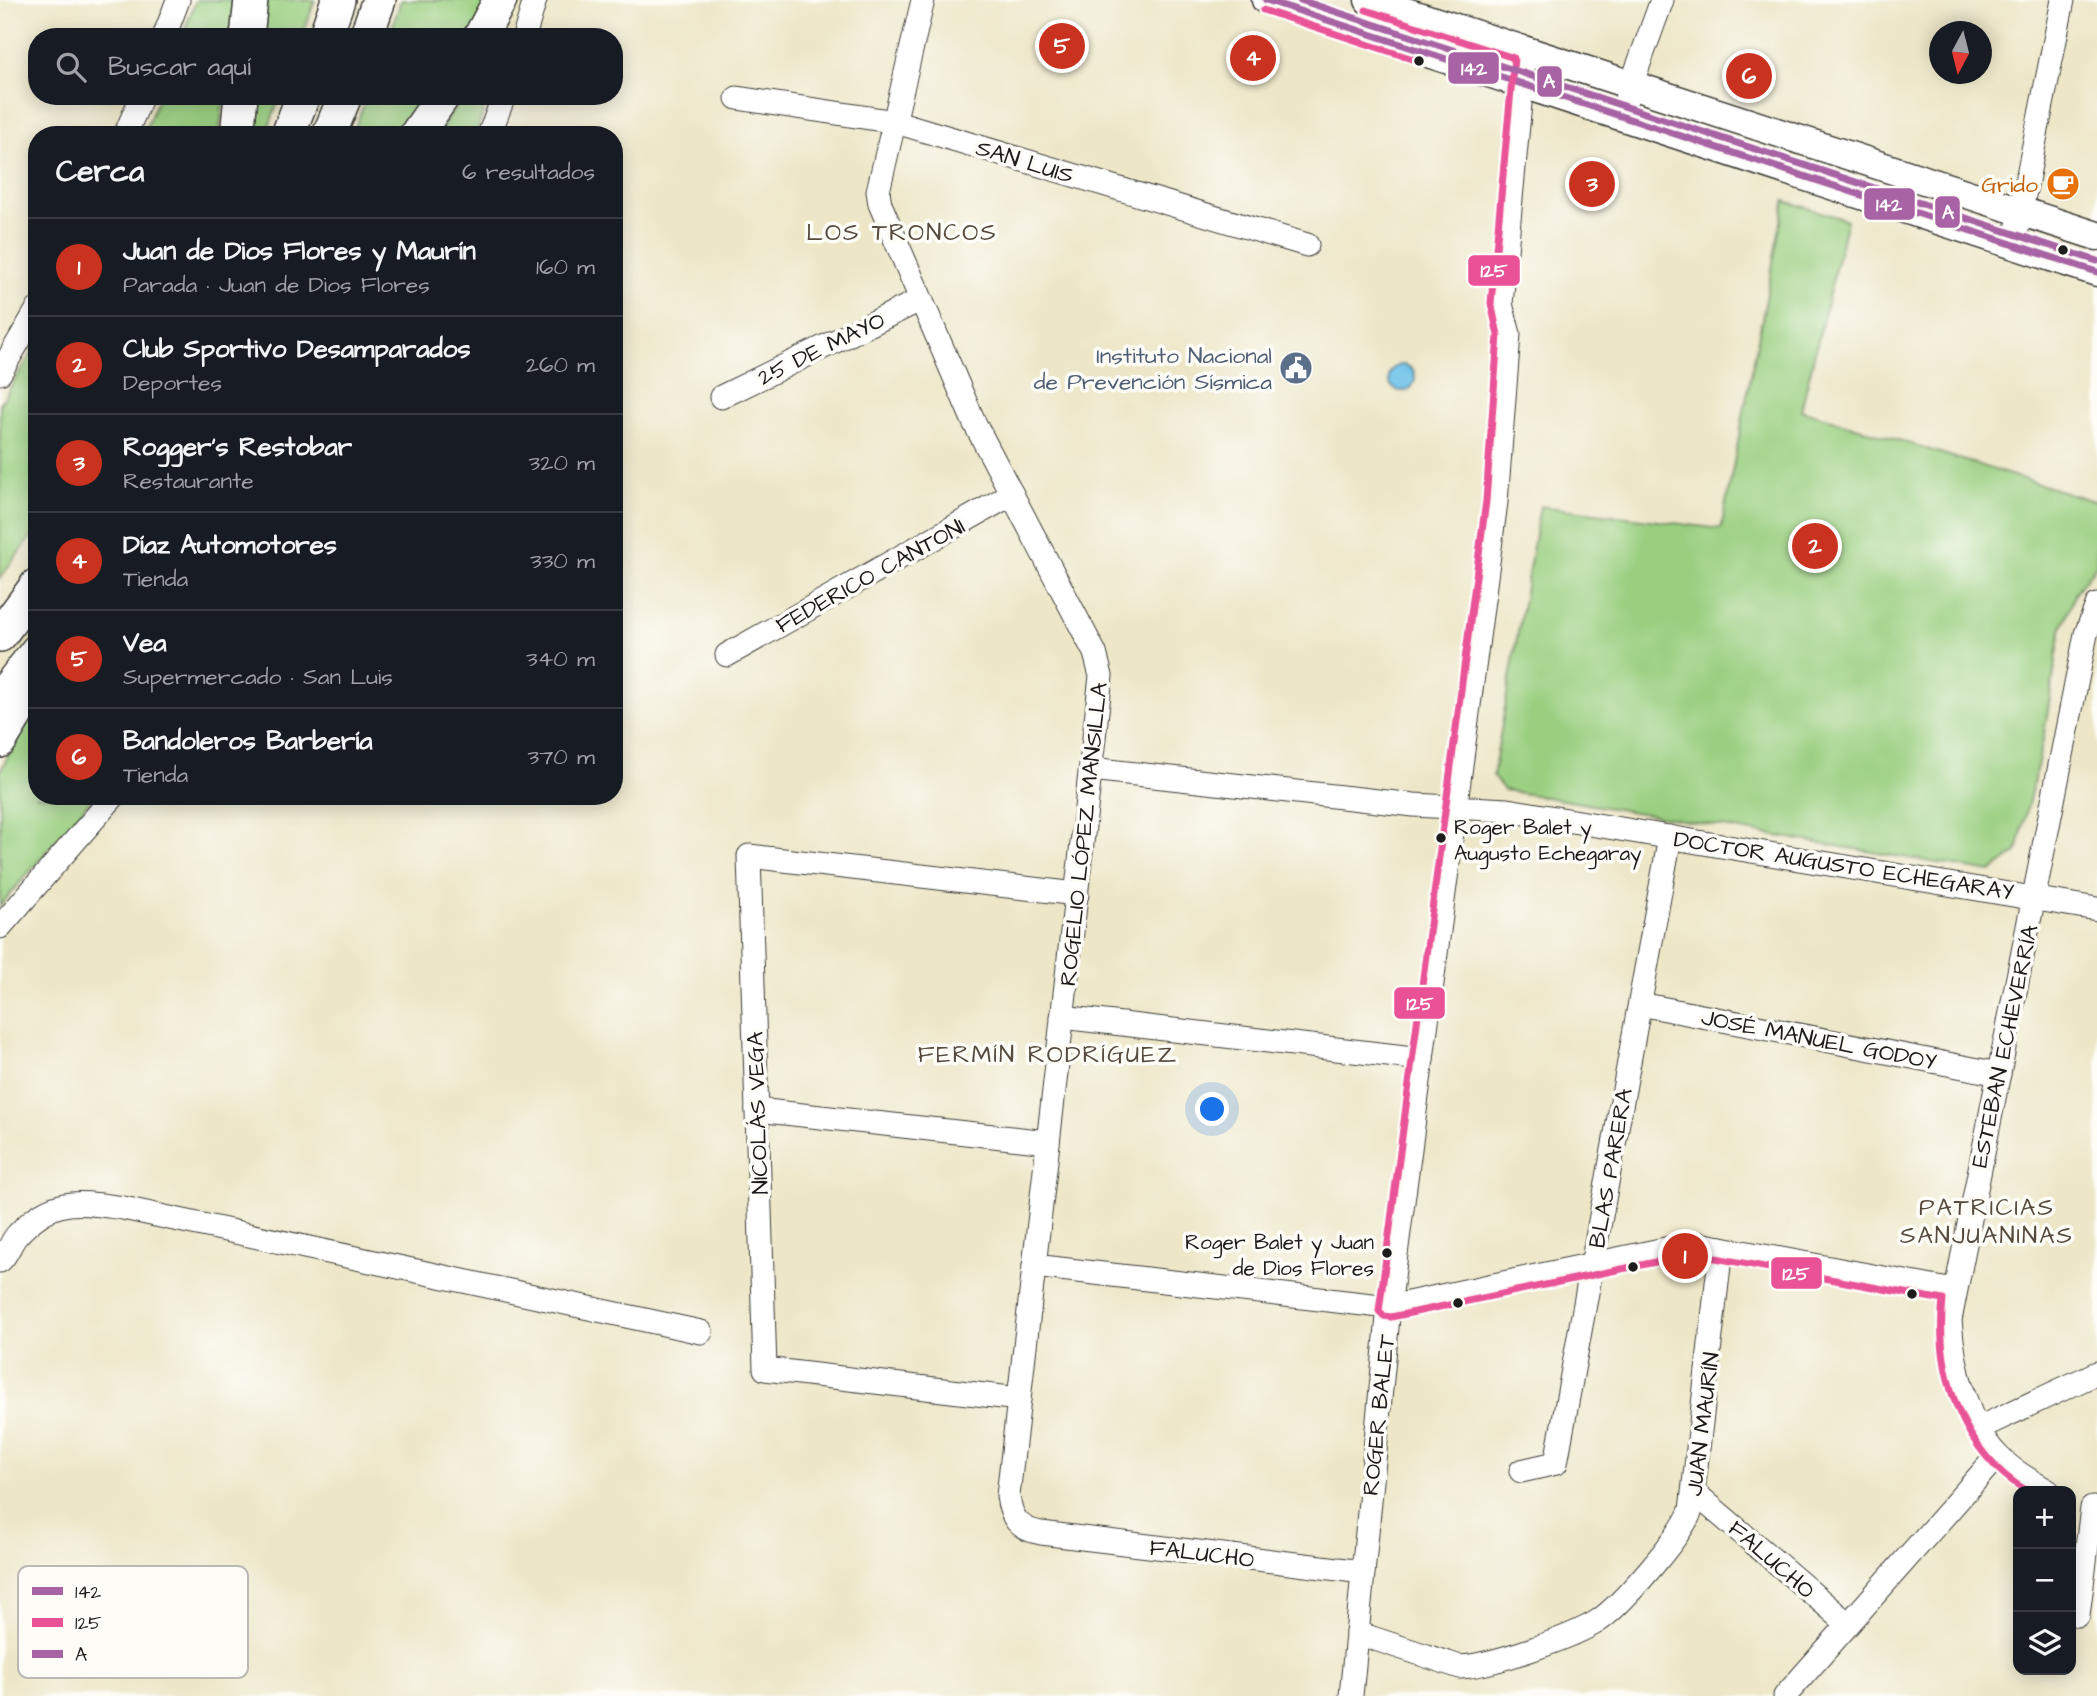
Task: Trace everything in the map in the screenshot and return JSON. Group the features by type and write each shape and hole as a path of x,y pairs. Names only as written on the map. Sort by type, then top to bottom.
{"highway":[{"path":"248,28 251,0"},
{"path":"328,28 338,0"},
{"path":"369,28 379,0"},
{"path":"485,28 500,0"},
{"path":"238,126 240,105"},
{"path":"291,126 300,105"},
{"path":"333,126 341,105"},
{"path":"422,126 437,105"},
{"path":"0,608 28,579"},
{"path":"0,635 28,597"},
{"path":"0,698 28,662"},
{"path":"0,741 28,695"}],"main road":[{"path":"1266,0 2097,272"},
{"path":"1369,0 2097,236"}],"street":[{"path":"167,28 178,0"},
{"path":"527,28 535,0"},
{"name":"ROGELIO LÓPEZ MANSILLA","path":"923,0 879,196 883,214 974,422 1098,660 1101,676 1008,1496 1010,1512 1018,1525 1041,1533"},
{"path":"1620,116 1661,0"},
{"path":"2014,245 2063,0"},
{"name":"ROGER BALET","path":"1351,1696 1389,1307 1496,502 1509,334 1501,304 1525,51"},
{"name":"SAN LUIS","path":"737,98 896,122 1307,245"},
{"path":"129,126 138,105"},
{"path":"492,126 500,105"},
{"name":"25 DE MAYO","path":"722,397 920,300"},
{"path":"0,373 28,325"},
{"name":"FEDERICO CANTONI","path":"727,655 1012,494"},
{"name":"ESTEBAN ECHEVERRÍA","path":"1997,1456 1979,1428 1968,1403 1951,1343 1950,1320 2086,634 2097,605"},
{"name":"DOCTOR AUGUSTO ECHEGARAY","path":"1091,769 1455,807 1507,810 2035,896 2097,909"},
{"path":"0,927 106,805"},
{"name":"BLAS PARERA","path":"1521,1471 1556,1463 1670,837"},
{"name":"NICOLÁS VEGA","path":"1019,1399 765,1369 749,856 1077,894"},
{"name":"JOSÉ MANUEL GODOY","path":"1640,1004 1999,1074"},
{"path":"1062,1017 1422,1059"},
{"path":"757,1110 1048,1142"},
{"path":"0,1261 7,1255 16,1235 43,1213 72,1201 151,1214 701,1332"},
{"path":"1034,1266 1389,1307 1694,1243 1954,1292"},
{"name":"JUAN MAURÍN","path":"1357,1633 1461,1667 1478,1666 1572,1633 1606,1615 1682,1529 1695,1493 1721,1248"},
{"path":"1979,1428 2097,1373"},
{"path":"1785,1696 1997,1456 2041,1486"},
{"name":"FALUCHO","path":"1695,1493 1848,1625"},
{"path":"2078,1615 2087,1506"},
{"name":"FALUCHO","path":"1041,1533 1363,1572"}],"green space":[{"path":"196,0 234,0 231,28 185,28"},
{"path":"258,0 315,0 305,28 256,28"},
{"path":"401,0 491,0 475,28 392,28"},
{"path":"155,105 223,105 220,126 147,126"},
{"path":"247,105 277,105 269,126 245,126"},
{"path":"364,105 426,105 411,126 355,126"},
{"path":"457,105 486,105 478,126 443,126"},
{"path":"1785,201 1847,220 1801,410 2097,502 2097,564 2076,592 2061,630 2042,745 2017,852 1991,872 1504,790 1493,776 1540,506 1721,529"},
{"path":"28,359 28,541 0,578 0,404"},
{"path":"28,720 28,805 86,805 0,906 0,771"}],"water":[{"path":"1402,365 1412,368 1415,378 1412,388 1402,391 1392,388 1389,378 1392,368"}],"transit line":[{"name":"142","path":"1266,0 2097,272"},
{"name":"A","path":"1300,0 2097,261"},
{"name":"125","path":"1263,10 1422,62"},
{"name":"125","path":"1366,10 1514,58 1491,303 1498,335 1486,501 1379,1311 1384,1316 1391,1317 1694,1254 1943,1300 1944,1355 1958,1408 1985,1455 2004,1475 2020,1486"}],"place":[{"name":"Vea","path":"1062,46"},
{"name":"Díaz Automotores","path":"1253,58"},
{"name":"Bandoleros Barbería","path":"1749,76"},
{"name":"Rogger's Restobar","path":"1592,184"},
{"name":"Grido","path":"2063,184"},
{"name":"Instituto Nacional de Prevención Sísmica","path":"1296,368"},
{"name":"Club Sportivo Desamparados","path":"1815,546"},
{"name":"Roger Balet y Augusto Echegaray","path":"1441,838"},
{"name":"Roger Balet y Juan de Dios Flores","path":"1387,1253"},
{"name":"Juan de Dios Flores y Maurín","path":"1685,1256"}],"district":[{"name":"LOS TRONCOS","path":"902,232"},
{"name":"FERMÍN RODRÍGUEZ","path":"1048,1054"},
{"name":"PATRICIAS SANJUANINAS","path":"1987,1221"}]}
